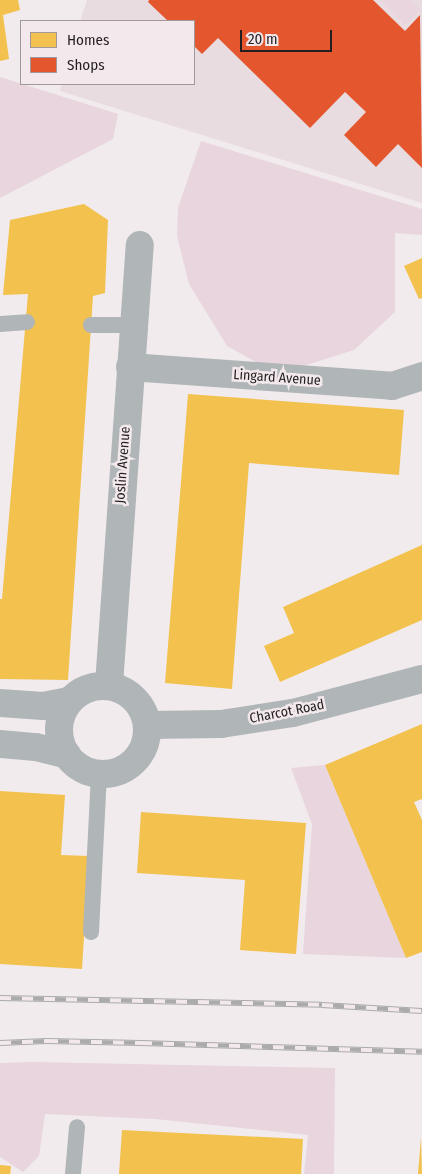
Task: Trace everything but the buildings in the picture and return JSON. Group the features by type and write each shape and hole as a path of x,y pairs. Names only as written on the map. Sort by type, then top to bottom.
{"street":[{"name":"Joslin Avenue","path":"109,685 140,245"},
{"name":"Lingard Avenue","path":"130,367 392,386 422,376"},
{"name":"Charcot Road","path":"148,725 222,724 293,713 422,679"},
{"path":"0,744 36,747 66,755 87,772 99,775 112,774 125,769 136,761 143,750 148,738 148,725 144,710 135,698 123,690 109,685 94,686 80,692 69,701 62,714 59,728 60,742 66,755"},
{"path":"0,703 44,706 69,701"}],"lane":[{"path":"0,324 27,322"},
{"path":"91,325 133,325"},
{"path":"91,932 99,775"},
{"path":"73,1174 77,1127"}],"shaded area":[{"path":"87,0 422,0 422,203 60,91 62,85 195,85 195,20 80,20"},
{"path":"380,0 411,0 421,10 405,25"},
{"path":"0,77 20,83 20,85 26,85 118,114 113,139 0,198"},
{"path":"201,141 422,209 422,235 395,233 395,312 354,350 278,374 227,346 189,284 177,236 178,208"},
{"path":"325,765 406,958 303,954 312,824 291,768"},
{"path":"0,1063 335,1068 334,1174 304,1174 308,1135 155,1119 45,1114 39,1156 23,1172 0,1157"}],"railway":[{"path":"0,998 322,1005 422,1011"},
{"path":"0,1043 47,1041 141,1043 422,1052"}]}
